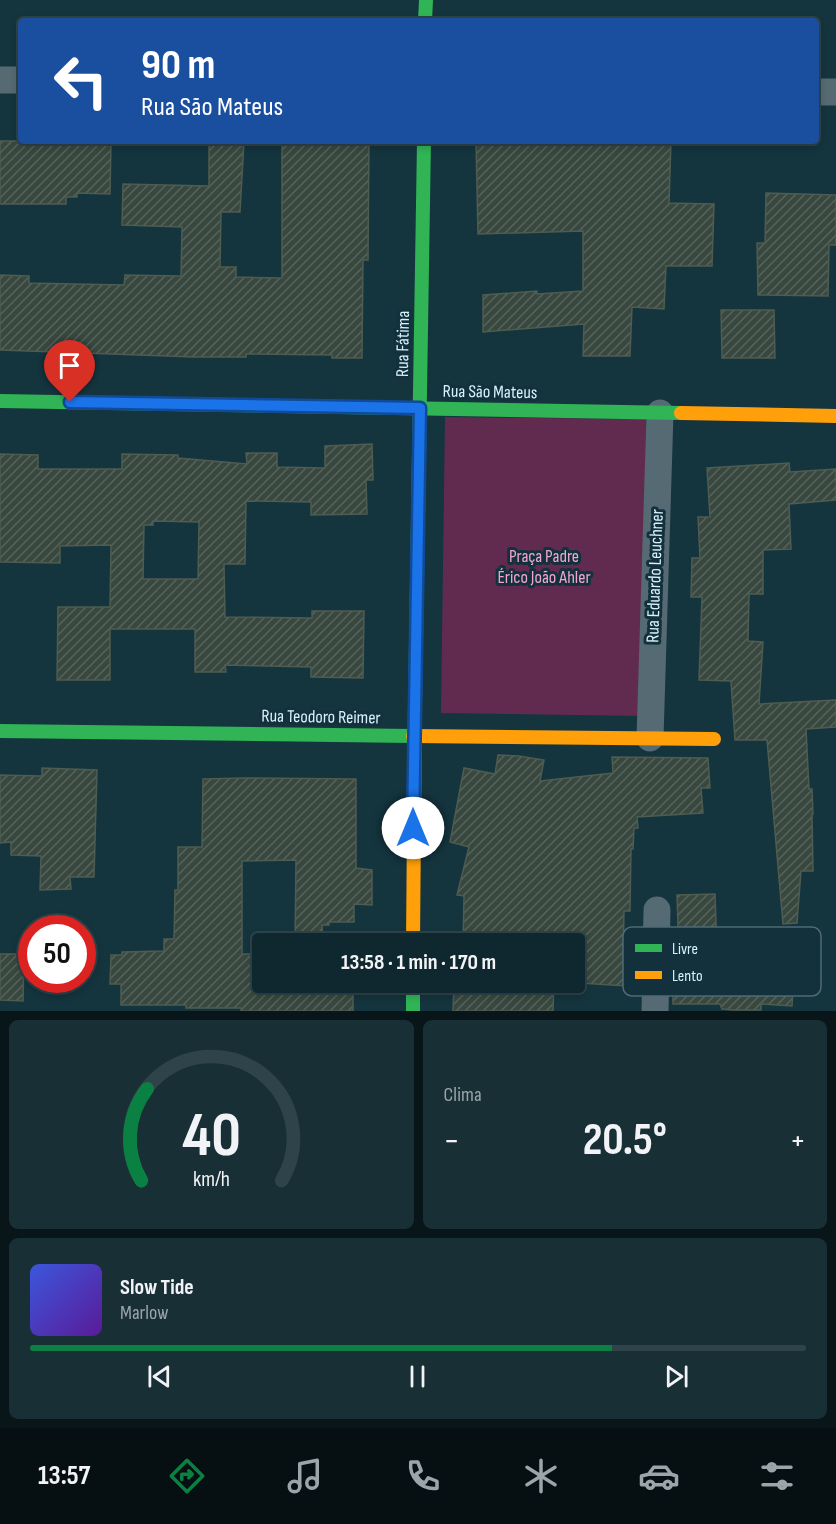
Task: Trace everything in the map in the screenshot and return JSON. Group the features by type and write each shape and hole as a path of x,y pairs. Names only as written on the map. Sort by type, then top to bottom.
{"street":[{"path":"425,18 426,0"},
{"path":"0,80 18,80"},
{"path":"819,92 836,92"},
{"name":"Rua Fátima","path":"413,933 424,144"},
{"name":"Rua São Mateus","path":"0,401 836,416"},
{"name":"Rua Eduardo Leuchner","path":"650,738 660,413"},
{"name":"Rua Teodoro Reimer","path":"0,731 714,739"},
{"path":"657,910 657,927"},
{"path":"413,993 413,1011"},
{"path":"655,996 655,1011"}],"green space":[{"name":"Praça Padre Érico João Ahler","path":"445,417 646,419 643,716 441,713"}],"building":[{"path":"0,141 18,141 18,144 111,144 110,194 77,193 77,197 66,197 66,204 0,204"},
{"path":"209,144 244,144 240,212 221,212 220,267 236,267 236,277 282,278 282,144 369,144 368,260 363,260 362,358 332,358 332,355 246,354 246,357 194,357 0,350 0,275 29,276 29,283 124,285 125,275 181,276 182,227 122,225 123,184 209,186"},
{"path":"476,144 671,144 669,203 714,204 712,266 666,266 664,309 632,307 630,356 583,356 584,324 483,332 483,295 537,291 537,294 583,291 583,231 478,234"},
{"path":"766,193 836,195 836,245 829,245 828,296 758,295 757,243 765,243"},
{"path":"721,310 774,310 775,358 722,358"},
{"path":"372,444 373,480 366,480 367,514 311,515 311,502 246,501 245,564 224,564 225,617 312,618 312,611 364,611 363,678 311,677 311,667 225,665 226,672 195,672 195,629 110,629 110,680 57,680 58,607 110,607 111,545 60,546 60,563 0,562 0,454 38,455 38,469 122,469 122,454 178,455 178,458 247,464 246,453 277,453 277,467 325,468 325,446","holes":["153,521 199,522 198,579 143,579 144,525 153,525"]},
{"path":"789,463 790,472 836,469 836,500 789,504 791,549 763,550 763,594 749,594 748,641 763,642 759,704 836,700 836,727 806,729 809,789 812,789 813,871 801,871 797,923 783,924 767,740 735,740 731,681 699,680 702,597 691,597 692,558 700,558 698,517 710,517 707,468"},
{"path":"498,755 544,760 540,781 613,773 612,757 708,758 710,788 701,788 703,813 637,817 638,828 634,828 633,849 631,849 630,911 624,911 623,986 585,983 585,933 463,933 464,896 457,895 469,847 450,842 464,768 495,774"},
{"path":"42,768 97,770 94,877 70,877 71,889 40,890 41,856 11,855 11,842 0,843 0,775 42,776"},
{"path":"203,779 356,779 356,868 372,870 372,905 354,904 354,922 329,922 329,925 322,925 322,933 295,933 296,860 242,861 242,954 252,954 252,993 353,993 353,1011 241,1011 241,1008 186,1008 186,1005 121,1005 121,984 110,984 111,955 122,955 122,952 164,951 164,939 174,939 175,890 178,890 178,847 202,847"},
{"path":"715,894 716,927 678,927 677,895"},
{"path":"0,954 18,954 18,993 23,993 23,1001 0,1000"},
{"path":"454,993 554,993 553,1011 453,1011"},
{"path":"673,996 793,996 792,1006 761,1004 761,1010 722,1009 720,1004 673,1004"}],"traffic: fast":[{"path":"425,18 426,0"},
{"path":"415,705 424,144"},
{"path":"0,401 681,413"},
{"path":"0,731 413,736"},
{"path":"413,993 413,1011"}],"traffic: slow":[{"path":"681,413 836,416"},
{"path":"413,933 415,705"},
{"path":"413,736 714,739"}],"route":[{"path":"70,402 420,408 413,828"}]}
